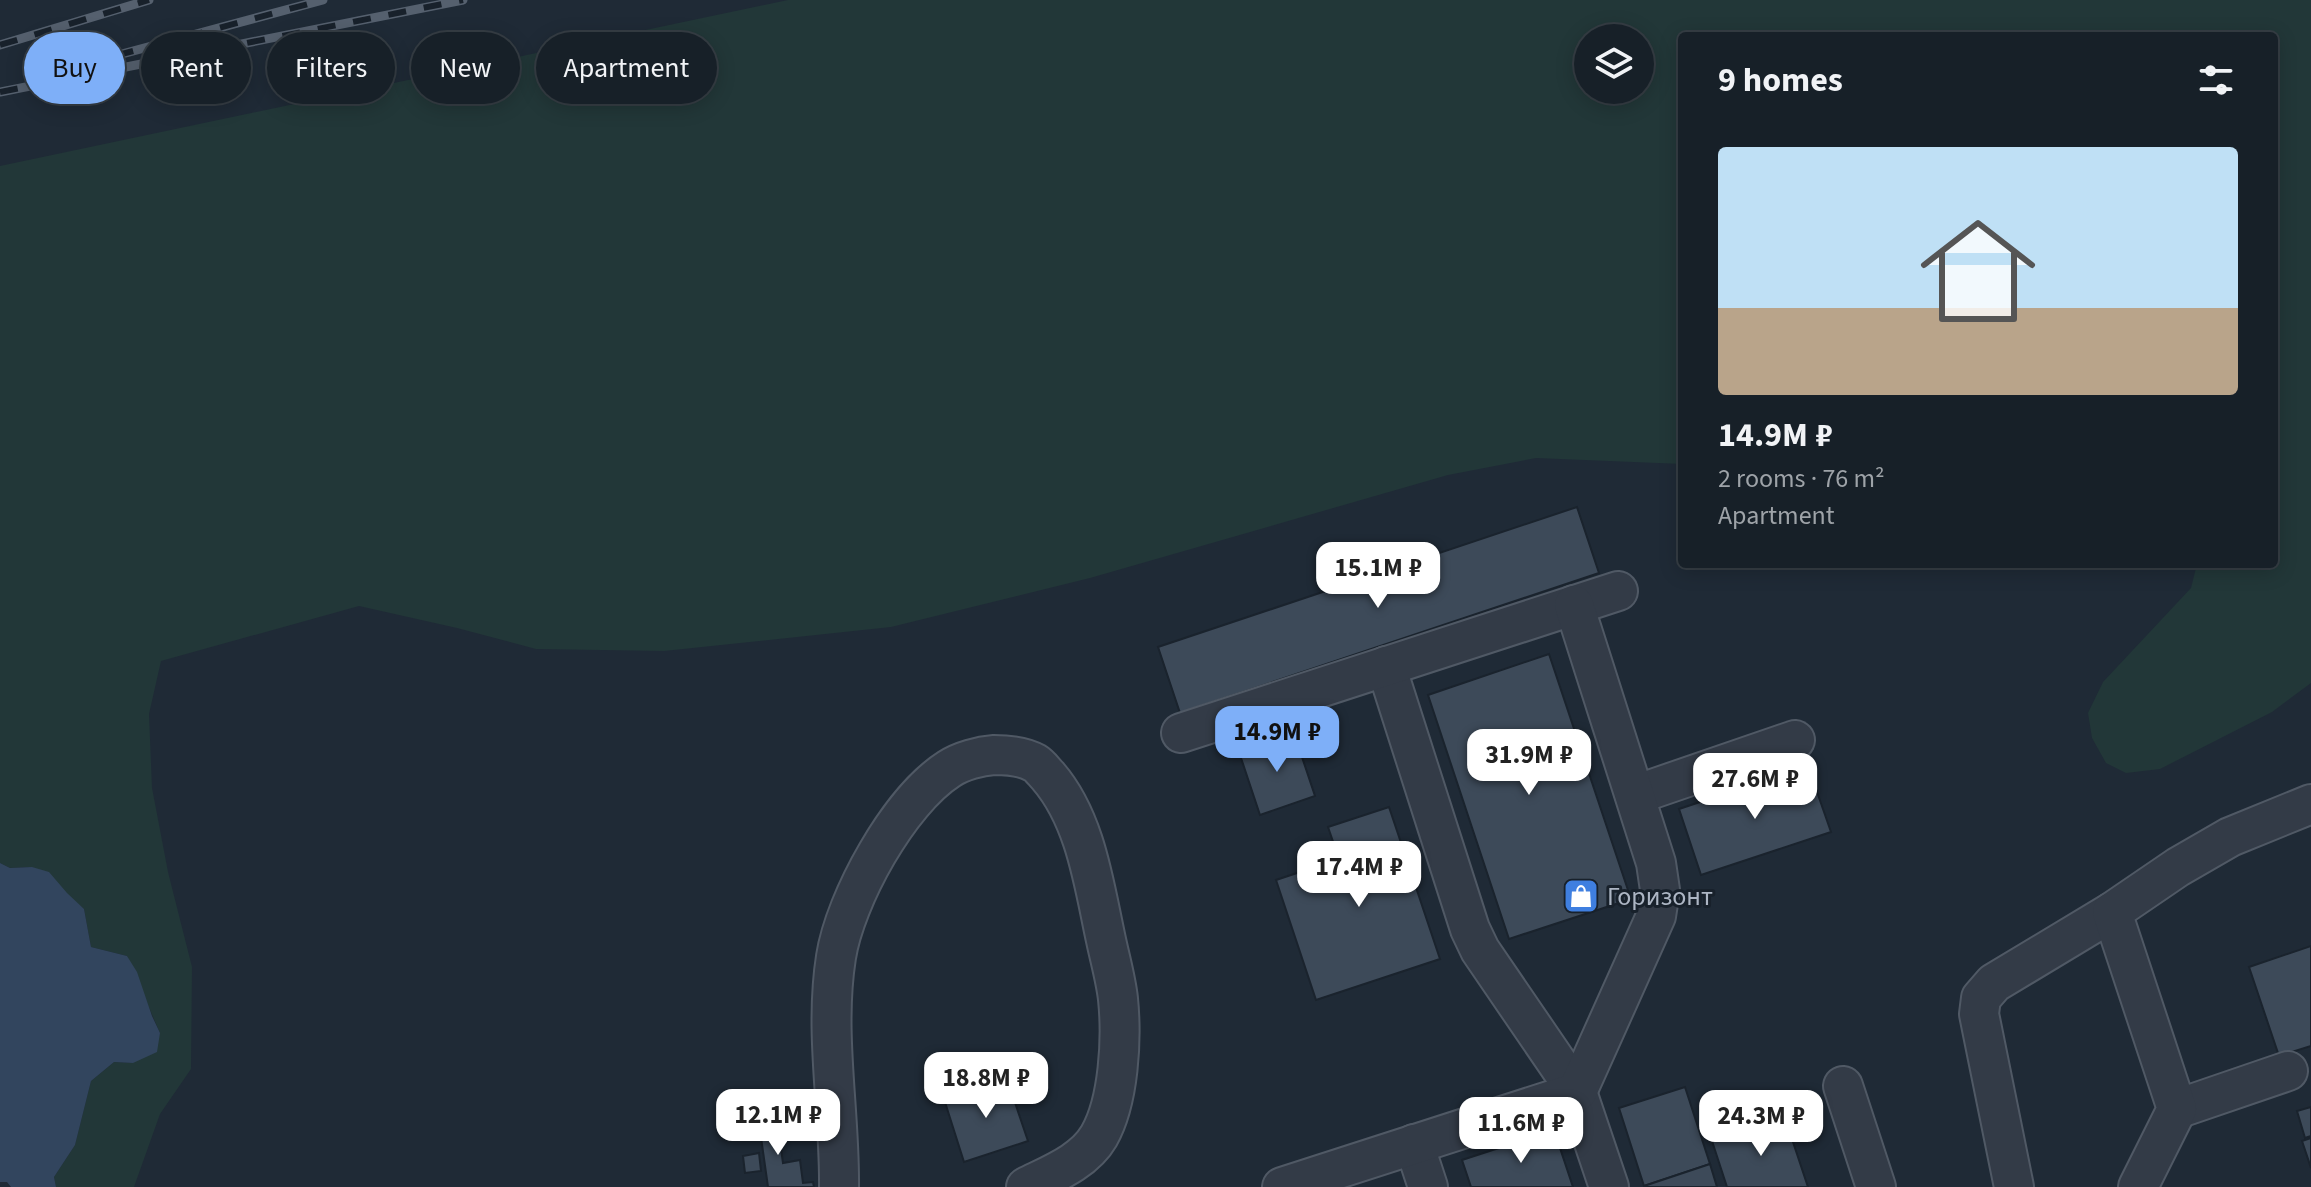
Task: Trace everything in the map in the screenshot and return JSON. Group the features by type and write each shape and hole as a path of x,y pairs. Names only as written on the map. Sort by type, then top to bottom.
{"lane":[{"path":"1181,733 1618,591"},
{"path":"1282,1187 1577,1092 1656,916 1660,890 1635,795 1574,605"},
{"path":"1386,666 1470,929 1480,950 1577,1092 1609,1187"},
{"path":"1635,795 1795,740"},
{"path":"839,1187 831,1002 836,955 847,914 881,847 920,793 950,767 983,756 1011,754 1036,763 1068,806 1092,873 1118,999 1118,1066 1112,1107 1099,1137 1080,1158 1026,1187"},
{"path":"2014,1187 1979,1014 1981,998 1994,983 2112,912 2178,867 2230,837 2311,804"},
{"path":"2112,912 2177,1109"},
{"path":"2138,1187 2177,1109 2288,1071"},
{"path":"1843,1086 1876,1187"},
{"path":"1414,1144 1428,1187"}],"green space":[{"path":"788,0 2311,0 2311,683 2272,712 2160,769 2126,773 2106,763 2092,738 2088,713 2103,682 2191,588 2196,568 2278,568 2278,32 1678,32 1678,464 1536,458 1448,475 1090,578 891,627 664,651 536,649 359,606 161,661 149,714 152,788 168,872 192,967 191,1069 160,1114 134,1187 56,1187 54,1177 75,1145 91,1081 114,1062 133,1063 160,1033 127,956 91,947 84,909 32,867 10,868 0,863 0,166 294,104 395,104 395,83 411,79 411,104 520,104 520,56 536,53 536,104 717,104 717,32 636,32"}],"water":[{"path":"0,863 10,868 32,867 49,872 84,909 91,947 127,956 137,972 160,1033 157,1052 133,1063 114,1062 91,1081 75,1145 54,1177 56,1187 11,1187 7,1182 0,1182"}],"building":[{"path":"1577,507 1599,573 1180,713 1158,647"},
{"path":"1549,654 1631,899 1509,939 1428,695"},
{"path":"1294,733 1315,796 1260,815 1239,752"},
{"path":"1808,766 1831,832 1701,875 1679,809"},
{"path":"1389,807 1440,959 1316,1000 1276,880 1339,859 1328,827"},
{"path":"2311,946 2311,1046 2279,1056 2249,967"},
{"path":"1007,1079 1028,1141 964,1162 944,1099"},
{"path":"1685,1087 1710,1164 1644,1186 1619,1108"},
{"path":"2311,1107 2311,1136 2305,1138 2297,1111"},
{"path":"776,1113 783,1163 800,1160 803,1183 813,1182 814,1187 768,1187 758,1116"},
{"path":"1785,1118 1808,1187 1727,1187 1712,1141"},
{"path":"1554,1130 1573,1187 1471,1187 1462,1160"},
{"path":"2311,1138 2311,1168 2302,1141"},
{"path":"759,1153 761,1171 745,1173 743,1156"},
{"path":"1710,1164 1717,1187 1644,1187 1644,1186"}],"railway":[{"path":"0,45 149,0"},
{"path":"125,53 323,0"},
{"path":"0,92 463,0"}],"place":[{"name":"Горизонт","path":"1581,896"}]}
